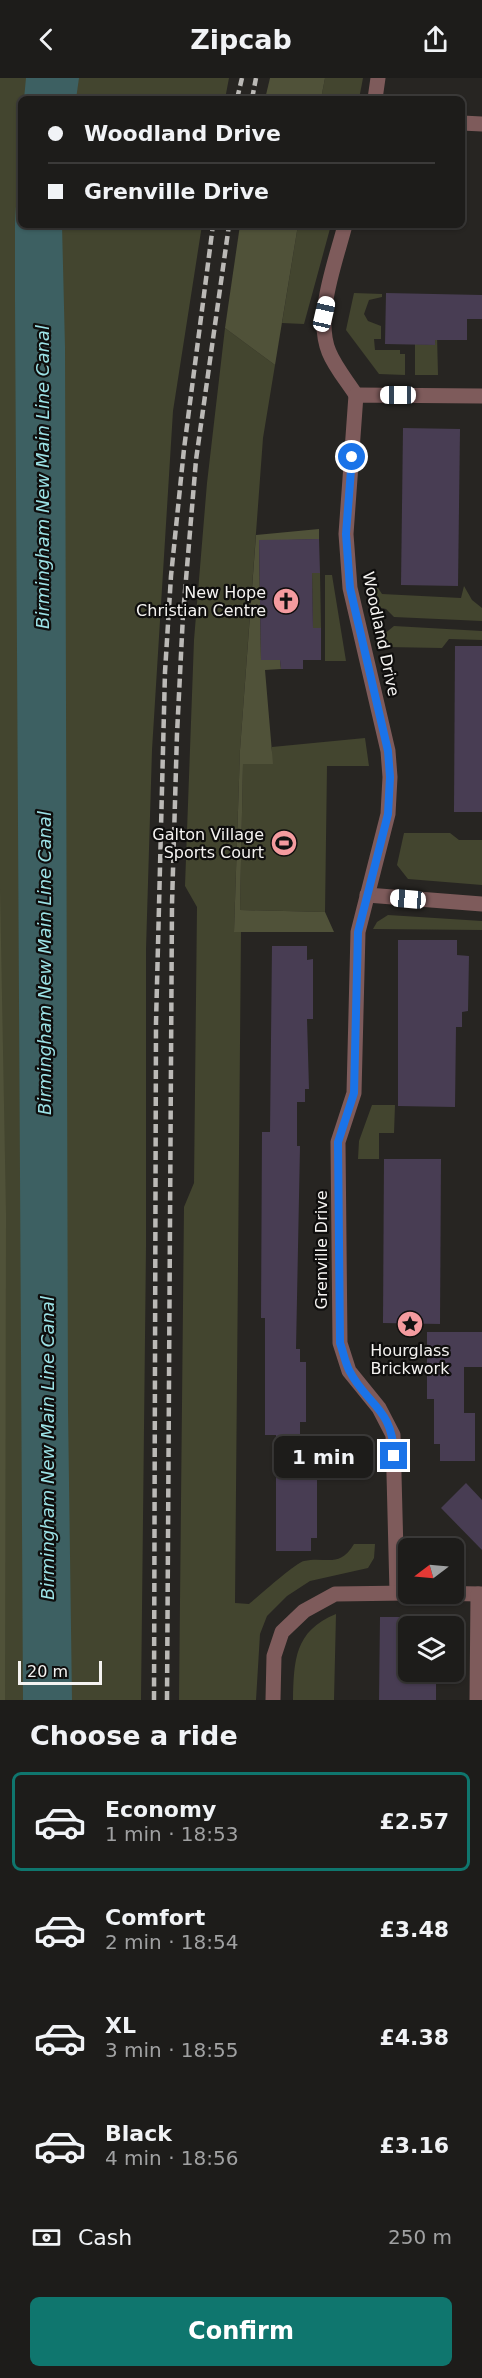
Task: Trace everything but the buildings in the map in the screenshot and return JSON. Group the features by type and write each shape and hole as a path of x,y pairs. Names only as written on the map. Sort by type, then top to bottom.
{"street":[{"path":"375,96 378,78"},
{"path":"465,123 482,124"},
{"path":"344,228 324,314 323,332 329,353 356,395 482,396"},
{"name":"Woodland Drive","path":"356,395 346,534 350,588 386,741 390,777 388,814 367,895"},
{"path":"367,895 482,904"},
{"name":"Grenville Drive","path":"367,895 358,932 354,1093 338,1142 340,1343 349,1371 379,1408 393,1435 399,1538"},
{"path":"273,1700 274,1656 282,1632 304,1611 335,1594 398,1593"},
{"path":"464,1594 480,1594 477,1700"}],"green space":[{"path":"0,78 229,78 226,96 18,96 18,228 202,228 173,411 152,750 146,949 146,1247 141,1700 0,1700"},
{"path":"270,78 325,78 322,96 266,96"},
{"path":"325,78 363,78 360,96 322,96"},
{"path":"240,228 298,228 275,365 225,328"},
{"path":"298,228 330,228 304,324 282,323"},
{"path":"354,293 382,294 382,297 369,300 364,314 368,321 381,326 381,339 374,339 375,350 400,350 400,354 405,354 405,375 379,374 346,330"},
{"path":"436,294 438,375 415,375 415,344 435,345"},
{"path":"225,328 275,365 263,438 240,750 234,931 241,932 235,1603 249,1604 299,1563 337,1559 348,1552 354,1544 375,1544 374,1558 368,1568 310,1581 287,1596 267,1616 260,1634 256,1700 179,1700 184,1207 194,1183 197,907 185,886 194,640 207,483"},
{"path":"319,529 319,539 259,541 261,660 280,660 281,669 265,670 273,764 243,764 240,910 325,912 334,932 234,932 240,750 256,535"},
{"path":"312,573 320,573 321,628 313,628"},
{"path":"325,575 332,575 346,661 325,661"},
{"path":"372,579 382,594 461,598 464,586 472,600 482,608 482,621 394,617 386,609 377,607"},
{"path":"394,626 482,631 482,640 449,639 442,648 386,647 383,635"},
{"name":"Galton Village Sports Court","path":"365,738 369,766 327,766 325,912 240,910 243,763 272,764 272,747"},
{"path":"404,833 450,833 459,840 482,840 482,885 408,879 397,865"},
{"path":"0,888 6,1214 5,1700 0,1700"},
{"path":"388,915 482,921 482,930 373,929 377,922"},
{"path":"372,1105 395,1105 394,1133 379,1133 379,1159 358,1159 359,1141"},
{"path":"336,1614 334,1700 293,1700 296,1660 304,1638 322,1621"}],"water":[{"path":"26,78 79,78 76,96 24,96"},
{"name":"Birmingham New Main Line Canal","path":"18,172 18,228 62,228 65,347 68,1410 72,1700 23,1700 15,223"}],"railway":[{"path":"238,96 242,78"},
{"path":"253,96 256,78"},
{"path":"154,1700 156,1023 165,672 171,576 184,449 213,228"},
{"path":"167,1700 172,904 177,734 183,615 196,460 229,228"}],"place":[{"name":"New Hope Christian Centre","path":"286,601"},
{"name":"Galton Village Sports Court","path":"284,843"},
{"name":"Hourglass Brickwork","path":"410,1324"}],"route":[{"path":"352,457 346,534 350,588 388,751 390,777 388,814 358,932 354,1093 338,1142 340,1343 349,1371 379,1408 393,1435 394,1456"}]}
